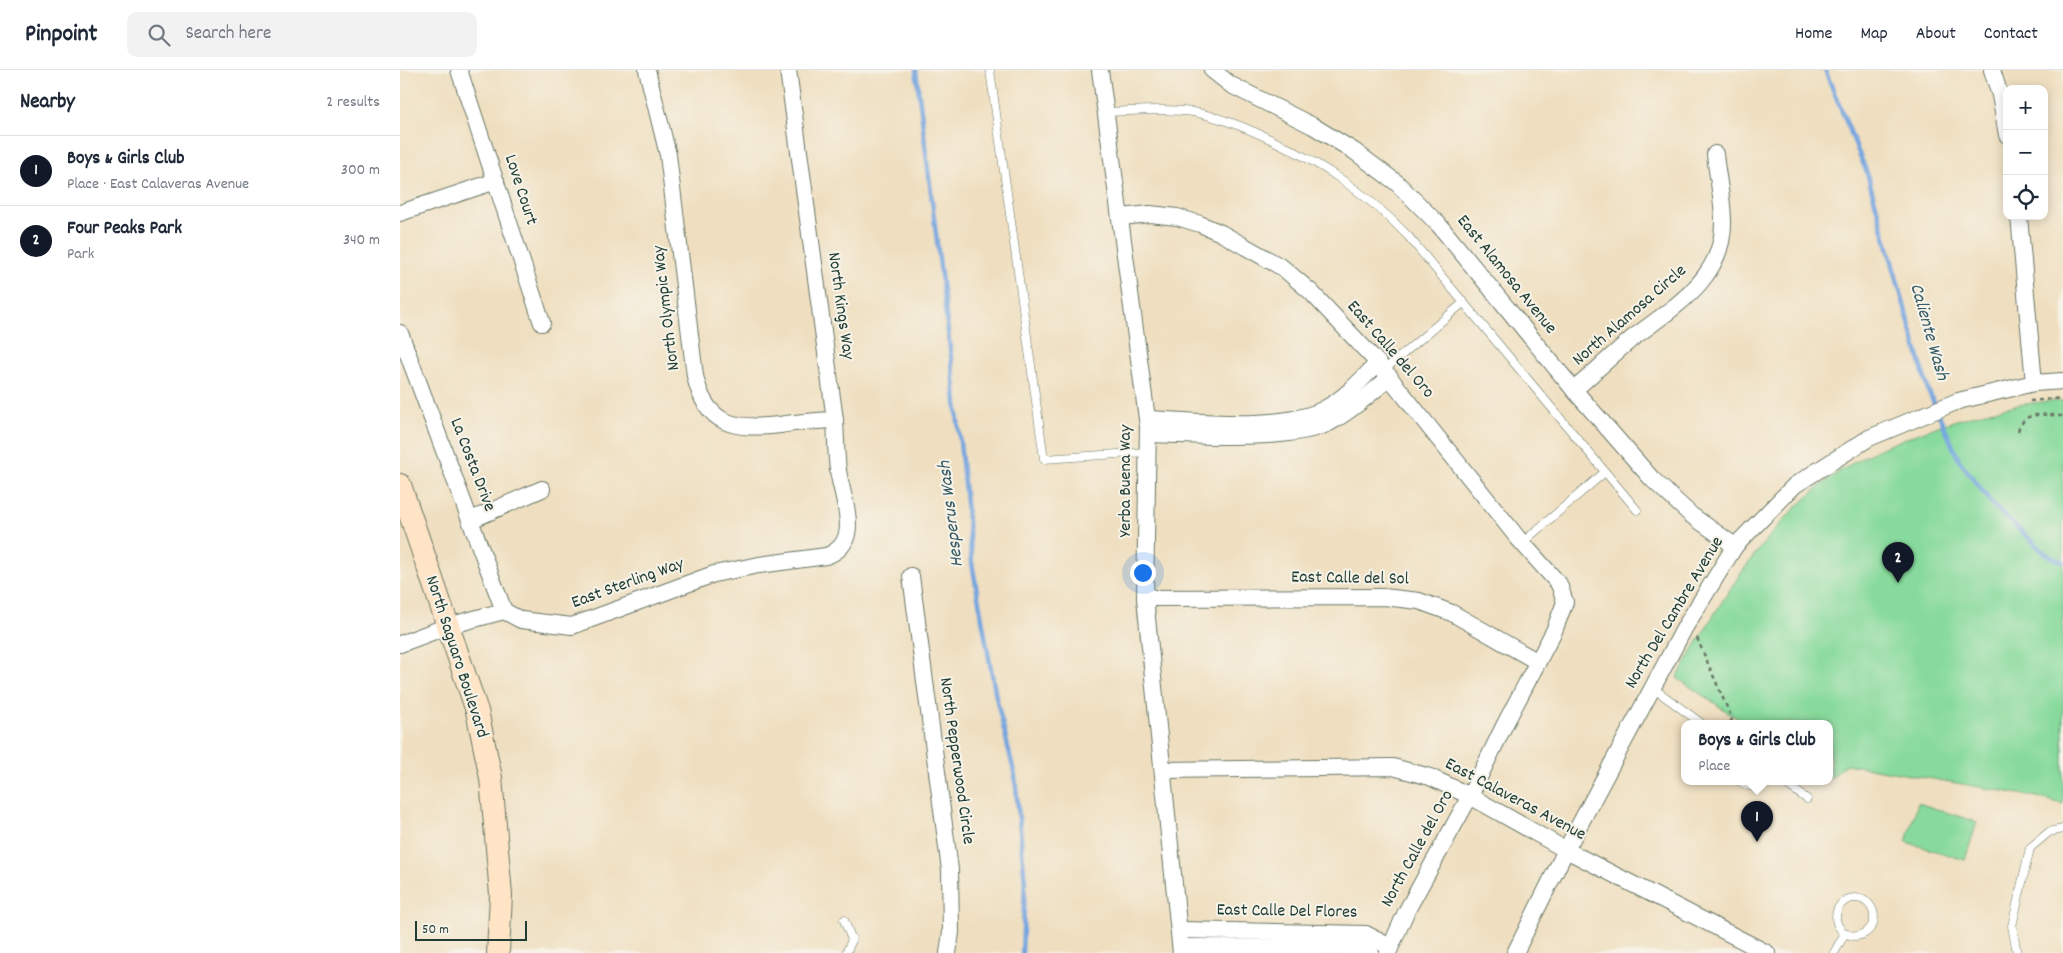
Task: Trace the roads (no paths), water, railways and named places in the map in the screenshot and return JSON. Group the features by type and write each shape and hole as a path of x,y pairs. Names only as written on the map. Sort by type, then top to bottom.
{"main road":[{"name":"North Saguaro Boulevard","path":"400,485 477,711 492,778 501,895 498,953"}],"street":[{"name":"Love Court","path":"459,70 542,323"},
{"name":"North Olympic Way","path":"647,70 668,155 695,376 702,399 712,412 738,427 760,428 835,420"},
{"name":"North Kings Way","path":"788,70 835,420 838,471 848,517 848,531 842,546"},
{"name":"Yerba Buena Way","path":"1100,70 1147,427 1145,598 1164,770 1180,943"},
{"name":"East Alamosa Avenue","path":"1212,70 1232,85 1313,126 1354,151 1398,183 1439,225 1574,390 1652,479 1691,515 1735,546"},
{"path":"1992,70 2000,95 2006,130"},
{"name":"North Alamosa Circle","path":"1574,390 1633,338 1692,293 1709,272 1721,239 1723,222 1714,154"},
{"path":"400,213 496,181"},
{"name":"East Calle del Oro","path":"1120,217 1150,214 1177,217 1200,224 1252,249 1283,268 1311,292 1384,370 1559,584 1565,602"},
{"path":"2019,220 2034,383"},
{"name":"La Costa Drive","path":"400,333 504,611"},
{"path":"1147,427 1300,418 1325,408 1350,390 1384,370"},
{"name":"North Del Cambre Avenue","path":"1516,953 1566,850 1653,688 1686,627 1735,546 1795,484 1869,438 1958,401 2034,383 2063,382"},
{"path":"471,520 542,489"},
{"name":"East Sterling Way","path":"504,611 521,620 572,626 714,574 758,565 826,556 836,553 842,546"},
{"name":"North Pepperwood Circle","path":"911,576 950,870 951,932 948,953"},
{"name":"East Calle del Sol","path":"1145,598 1384,597 1419,601 1452,613 1538,662"},
{"name":"North Calle del Oro","path":"1389,950 1406,912 1470,796 1538,662 1565,602"},
{"path":"400,644 448,626 504,611"},
{"name":"East Calaveras Avenue","path":"1164,770 1393,767 1430,777 1470,796 1566,850 1766,953"},
{"name":"East Calle Del Flores","path":"1180,943 1366,934 1389,950"},
{"name":"East Calle Del Flores","path":"1180,943 1362,948 1371,953"}],"lane":[{"path":"990,70 1044,459 1147,452"},
{"path":"1106,112 1171,110 1194,112 1252,130 1298,152 1347,181 1388,214 1637,510"},
{"path":"1384,370 1463,303"},
{"path":"1523,542 1605,472"},
{"path":"1653,688 1697,720"},
{"path":"1746,785 1749,787 1758,785"},
{"path":"1788,785 1807,798"},
{"path":"2017,953 2012,926 2030,848 2049,832 2063,829"},
{"path":"1850,899 1862,900 1868,903 1874,914 1872,926 1862,935 1850,936 1844,933 1837,924 1836,912 1839,906 1850,899"},
{"path":"844,920 852,940 846,953"},
{"path":"1834,953 1844,933"}],"waterway":[{"name":"Hesperus Wash","path":"916,70 954,381 972,563 996,697 1015,776 1025,883 1022,953"},
{"name":"Caliente Wash","path":"1825,70 1867,173 1928,390 1959,460 1994,506 2046,554 2063,562"}],"place":[{"name":"Four Peaks Park","path":"1898,583"},
{"name":"Boys & Girls Club","path":"1757,842"}]}
